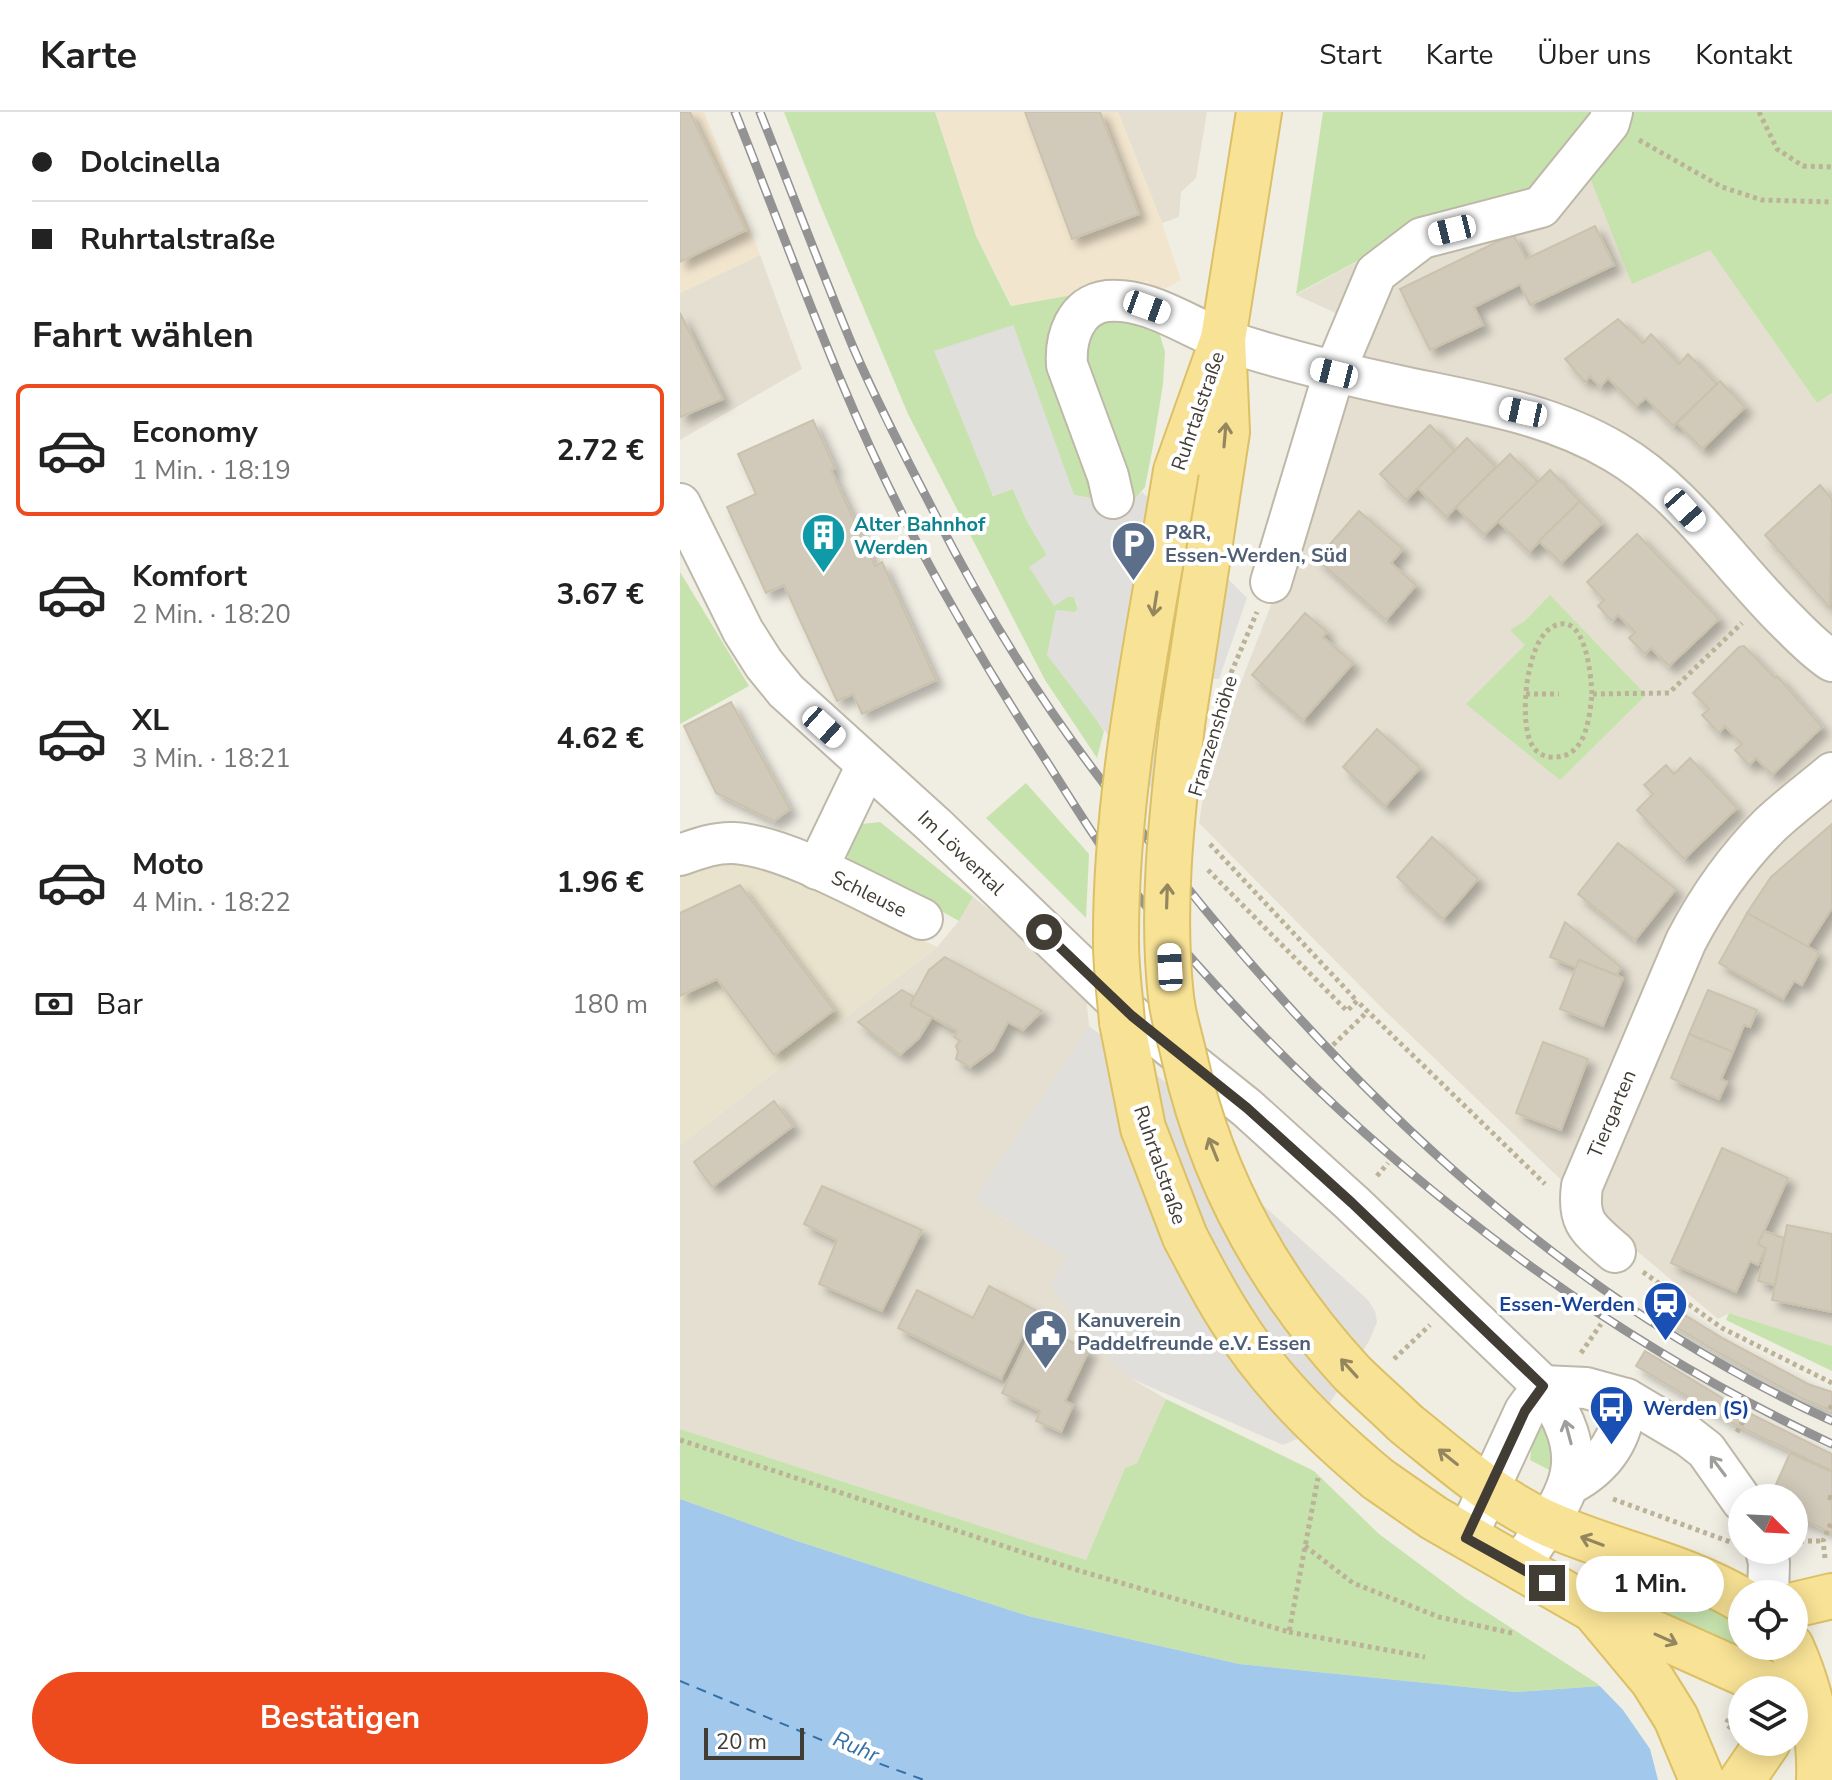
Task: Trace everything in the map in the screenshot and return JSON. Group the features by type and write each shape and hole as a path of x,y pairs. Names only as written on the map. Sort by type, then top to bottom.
{"main road":[{"name":"Ruhrtalstraße","path":"1259,112 1223,339 1176,471 1132,741 1119,851 1118,976 1122,1022 1143,1128 1185,1237 1232,1321 1283,1389 1333,1442 1378,1479 1466,1538 1594,1610 1762,1676"},
{"name":"Ruhrtalstraße","path":"1223,339 1227,432 1182,725 1190,838 1166,904 1171,999 1196,1109 1240,1216 1290,1297 1353,1373 1405,1423 1490,1491 1547,1524 1728,1593"},
{"path":"1808,1602 1832,1596"},
{"path":"1594,1610 1641,1665 1676,1718 1702,1780"},
{"path":"1808,1710 1818,1741 1819,1780"},
{"path":"1742,1780 1758,1756"}],"street":[{"path":"1271,582 1334,373 1376,273 1422,238 1541,207 1610,117"},
{"path":"1113,498 1108,476 1067,365 1066,346 1072,326 1087,308 1105,301 1126,302 1164,313 1223,339 1334,373 1523,412 1573,430 1617,453 1664,488 1765,600 1832,661"},
{"name":"Im Löwental","path":"680,504 743,631 786,691 1132,1016 1259,1119 1352,1203 1543,1386 1562,1413 1571,1437 1570,1484 1519,1567"},
{"name":"Schleuse","path":"817,869 867,765"},
{"name":"Tiergarten","path":"1615,1252 1590,1230 1579,1209 1582,1186 1686,941 1705,905 1737,863 1771,825 1832,773"},
{"name":"Schleuse","path":"680,855 710,845 733,843 755,846 817,869 922,919"},
{"path":"1466,1538 1525,1411 1543,1386 1586,1388 1626,1399 1706,1450 1730,1484"},
{"path":"1570,1484 1590,1474 1612,1447 1622,1429 1626,1399"}],"path":[{"path":"1759,112 1777,149 1803,166 1832,167"},
{"path":"1610,117 1722,187 1762,200 1832,202"},
{"name":"Franzenshöhe","path":"1227,684 1271,582"},
{"path":"1592,694 1669,693 1765,600"},
{"path":"1557,625 1568,626 1585,645 1592,694 1583,740 1573,753 1560,758 1544,756 1530,742 1526,694 1534,650 1548,629 1557,625"},
{"path":"1526,694 1559,694"},
{"path":"1190,838 1347,1011 1357,1001"},
{"path":"1190,838 1555,1193"},
{"path":"1333,1045 1367,1012"},
{"path":"1615,1252 1722,1328 1832,1383"},
{"path":"1580,1354 1601,1324"},
{"path":"1735,1436 1748,1413"},
{"path":"680,1440 1077,1570 1289,1632 1425,1657"},
{"path":"1289,1632 1316,1482"},
{"path":"1613,1499 1728,1542"},
{"path":"1808,1541 1823,1541 1832,1521"},
{"path":"1305,1546 1353,1583 1439,1617 1512,1633"}],"shaded area":[{"path":"680,112 704,112 760,255 680,293"},
{"path":"935,112 1118,112 1181,280 1166,288 1149,287 1148,281 1012,306 976,236"},
{"path":"1118,112 1207,112 1196,178 1181,192 1179,217 1162,223"},
{"path":"1578,147 1710,250 1817,403 1832,393 1832,1346 1729,1313 1718,1319 1625,1241 1381,1007 1199,823 1208,767 1331,451 1362,325 1296,295 1424,225"},
{"path":"760,255 802,369 680,440 680,293"},
{"name":"P&R, Essen-Werden, Süd","path":"1013,325 1074,495 1129,507 1142,492 1247,598 1219,679 1186,678 1178,817 1134,769 1047,655 1056,610 1076,612 1078,606 1074,597 1069,596 1054,606 1029,567 1047,555 1013,489 993,496 934,351"},
{"path":"711,857 767,865 937,947 680,1145 680,867"},
{"path":"973,897 1085,984 1089,1026 975,1200 1066,1257 1132,1379 1166,1399 1137,1463 1125,1468 1086,1560 680,1429 680,1145 937,947 959,921"},
{"path":"1089,1026 1194,1103 1255,1198 1368,1300 1375,1311 1377,1322 1369,1341 1311,1433 1283,1445 1132,1379 1089,1339 1050,1284 1066,1257 975,1200"}],"green space":[{"path":"784,112 935,112 976,236 1011,306 1084,293 1075,426 1094,499 1074,495 1084,530 1013,325 992,496 1013,489 1047,555 1029,568 1074,597 1078,609 1075,612 1067,676 1104,731 1097,758 1045,680 908,414"},
{"path":"1323,112 1832,112 1832,393 1817,403 1710,250 1632,284 1578,147 1538,184 1473,214 1424,225 1296,294"},
{"path":"1113,317 1143,321 1143,327 1159,332 1165,352 1163,384 1145,487 1129,507 1084,369 1086,338 1096,326"},
{"path":"680,572 749,686 680,724"},
{"path":"1550,595 1646,695 1560,780 1466,704 1525,645 1510,630 1525,621"},
{"path":"1026,783 1089,854 1086,918 986,818"},
{"path":"880,822 973,897 959,921 848,859 846,849 852,825"},
{"path":"1729,1313 1832,1346 1832,1371 1726,1320"},
{"path":"1166,1399 1314,1471 1379,1534 1465,1598 1601,1686 1516,1692 1239,1664 1028,1616 794,1540 680,1499 680,1429 1086,1560 1125,1468 1137,1463"},
{"path":"1542,1416 1550,1417 1553,1472 1530,1460 1533,1435"},
{"path":"1590,1562 1696,1597 1728,1615 1728,1650 1583,1577"}],"water":[{"name":"Ruhr","path":"680,1499 794,1540 1028,1616 1239,1664 1516,1692 1601,1686 1728,1736 1728,1756 1808,1756 1832,1780 680,1780"}],"pier":[{"path":"1597,1683 1728,1697 1728,1756 1808,1756 1808,1731 1832,1780 1658,1780 1650,1749 1623,1710"}],"building":[{"path":"680,112 690,112 746,230 680,262"},
{"path":"1025,112 1100,112 1139,214 1072,239"},
{"path":"1595,226 1614,265 1530,305 1520,284 1474,307 1483,325 1430,350 1400,289 1513,234 1526,259"},
{"path":"680,313 723,399 681,417 680,414"},
{"path":"1618,319 1643,343 1651,334 1679,364 1688,354 1717,384 1673,426 1646,398 1636,406 1608,378 1600,387 1590,376 1585,382 1565,359"},
{"path":"1720,381 1745,407 1702,449 1677,423"},
{"name":"Alter Bahnhof Werden","path":"813,420 835,468 831,470 875,566 882,562 936,680 862,714 853,694 837,701 784,585 766,593 727,507 756,494 738,454"},
{"path":"1430,425 1455,451 1406,500 1380,474"},
{"path":"1467,438 1496,467 1446,517 1418,488"},
{"path":"1510,454 1538,482 1484,535 1456,507"},
{"path":"1550,470 1580,501 1529,552 1498,521"},
{"path":"1820,485 1832,499 1830,608 1765,535"},
{"path":"1580,501 1602,523 1561,563 1539,541"},
{"path":"1359,511 1403,549 1391,563 1416,585 1386,620 1317,559"},
{"path":"1637,534 1719,619 1669,666 1651,648 1645,654 1629,638 1635,632 1618,615 1612,621 1598,606 1604,600 1587,582"},
{"path":"1305,613 1327,632 1323,637 1353,663 1303,720 1252,675"},
{"path":"1744,646 1775,678 1777,676 1822,727 1772,775 1756,758 1749,765 1735,750 1742,744 1725,726 1719,733 1702,715 1709,709 1693,693 1739,647"},
{"path":"731,702 790,809 774,821 716,793 684,726"},
{"path":"1377,729 1420,768 1385,806 1343,767"},
{"path":"1690,758 1737,808 1684,859 1637,810 1653,794 1644,785 1666,765 1674,774"},
{"path":"1832,824 1832,908 1807,947 1747,913 1771,877"},
{"path":"1432,837 1478,879 1443,919 1397,877"},
{"path":"1618,843 1676,889 1635,940 1578,894"},
{"path":"740,885 834,1010 774,1055 717,979 680,996 680,913"},
{"path":"1747,913 1819,953 1802,985 1794,981 1783,999 1719,963"},
{"path":"1565,922 1621,967 1617,975 1579,960 1577,968 1550,957"},
{"path":"945,957 1042,1011 1023,1030 1008,1022 993,1050 970,1067 956,1059 956,1046 960,1041 954,1037 957,1031 910,1005 929,970"},
{"path":"1579,960 1623,978 1603,1026 1560,1009"},
{"path":"902,990 914,997 910,1005 932,1017 919,1038 900,1055 858,1022"},
{"path":"1708,990 1757,1010 1750,1027 1744,1025 1733,1052 1689,1034"},
{"path":"1689,1034 1733,1052 1721,1079 1727,1082 1719,1099 1671,1078"},
{"path":"1543,1042 1588,1059 1561,1130 1516,1113"},
{"path":"774,1101 793,1126 712,1187 694,1162"},
{"path":"1722,1148 1788,1178 1758,1244 1766,1248 1758,1265 1750,1261 1736,1292 1671,1263"},
{"path":"822,1186 922,1230 882,1311 819,1284 837,1240 804,1224"},
{"path":"1787,1225 1832,1234 1832,1312 1772,1300"},
{"path":"1764,1231 1784,1238 1775,1285 1758,1281 1766,1248 1758,1244"},
{"path":"989,1286 1035,1310 1001,1379 898,1328 917,1290 973,1318"},
{"path":"1662,1301 1808,1384 1832,1392 1832,1411 1801,1398 1653,1313"},
{"name":"Kanuverein Paddelfreunde e.V. Essen","path":"1035,1325 1089,1350 1065,1401 1073,1405 1061,1432 1036,1421 1040,1411 1002,1393"},
{"path":"1645,1351 1739,1408 1832,1454 1832,1471 1732,1423 1636,1366"},
{"path":"1790,1453 1832,1472 1832,1533 1808,1522 1808,1484 1776,1484"}],"ferry route":[{"path":"680,1681 924,1780"}],"railway":[{"path":"735,112 841,382 915,539 1012,708 1093,834 1143,902 1292,1065 1373,1140 1458,1211 1546,1277 1638,1338 1733,1394 1832,1444"},
{"path":"760,112 862,368 952,548 1013,653 1058,720 1114,797 1181,880 1321,1042 1396,1118 1475,1189 1558,1256 1644,1317 1736,1372 1832,1421"}],"place":[{"name":"Alter Bahnhof Werden","path":"823,575"},
{"name":"P&R, Essen-Werden, Süd","path":"1134,582"},
{"name":"Essen-Werden","path":"1666,1343"},
{"name":"Kanuverein Paddelfreunde e.V. Essen","path":"1046,1371"},
{"name":"Werden (S)","path":"1612,1447"}],"route":[{"path":"1044,932 1132,1016 1247,1108 1352,1203 1543,1386 1525,1411 1466,1538 1547,1583"}]}
